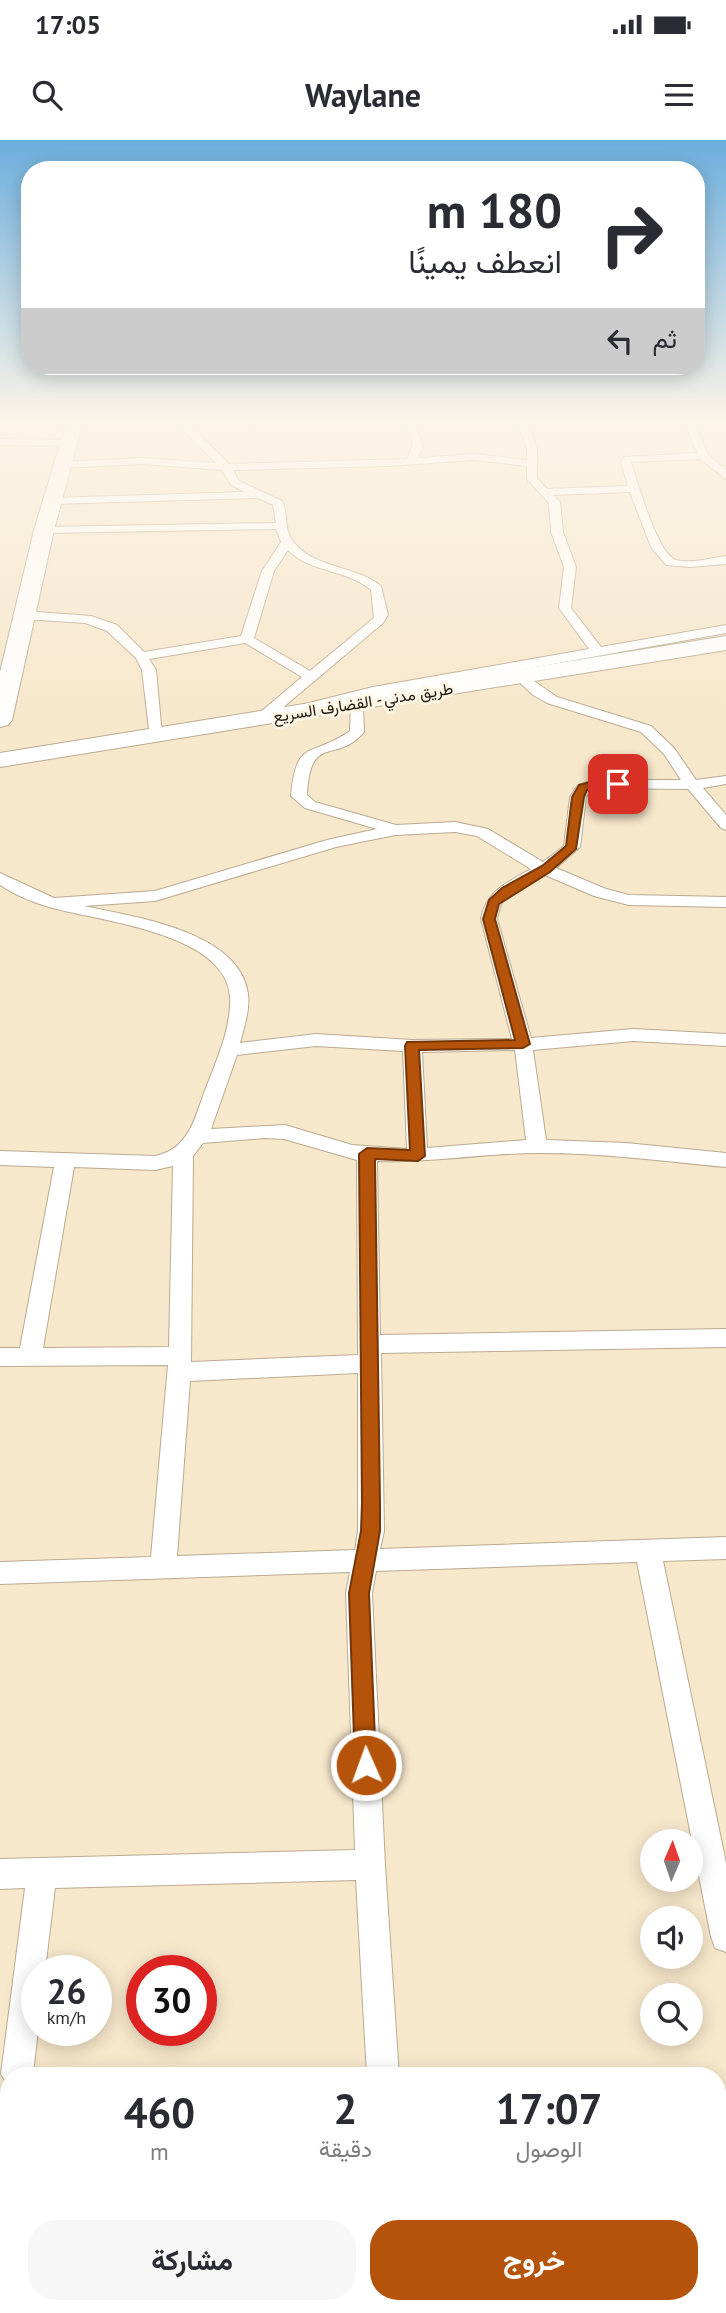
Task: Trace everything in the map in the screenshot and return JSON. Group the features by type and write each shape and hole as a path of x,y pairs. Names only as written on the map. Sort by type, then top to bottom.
{"highway":[{"path":"0,720 47,519"},
{"name":"طريق مدني - القضارف السريع","path":"0,760 726,643"}],"street":[{"path":"262,718 382,615 377,589 371,583 308,560 287,542 279,519"},
{"path":"556,519 557,532 569,567 565,608 597,651"},
{"path":"646,519 653,545 664,559 680,563 726,560"},
{"path":"44,530 280,526"},
{"path":"247,639 268,572 287,542"},
{"path":"23,615 100,622 112,628 141,656 149,670 155,735"},
{"path":"289,714 373,691 726,629"},
{"path":"141,656 247,639 310,676"},
{"path":"521,676 538,692 552,700 646,729 669,751 692,785 726,825"},
{"path":"356,703 357,732 349,740 310,756 303,763 299,796 310,805 396,830"},
{"path":"537,1146 523,1044 489,919 493,902 546,869 572,847 578,797 583,788 594,784 692,785 726,780"},
{"path":"54,903 155,896 302,851 396,830 468,828 481,832 524,860 600,893 629,900 726,902"},
{"path":"0,878 54,903 178,934 205,948 226,964 239,992 229,1050 191,1146 179,1364 163,1568"},
{"path":"229,1050 316,1040 412,1046 523,1044 633,1035 726,1040"},
{"path":"412,1046 418,1156"},
{"path":"0,1158 155,1163 173,1161 191,1146 265,1131 285,1132 367,1154 418,1156 537,1146 626,1150 726,1160"},
{"path":"367,1154 371,1517 359,1593 370,1865 382,2067"},
{"path":"30,1357 65,1159"},
{"path":"0,1357 179,1364 726,1338"},
{"path":"0,1573 364,1563 726,1548"},
{"path":"648,1551 716,1839 726,1937"},
{"path":"0,1874 370,1865"},
{"path":"12,2067 42,1873"}],"route":[{"path":"366,1765 359,1593 370,1531 371,1503 367,1154 418,1156 412,1046 523,1044 489,919 493,902 546,869 572,847 578,797 583,788 594,784 618,784"}]}
